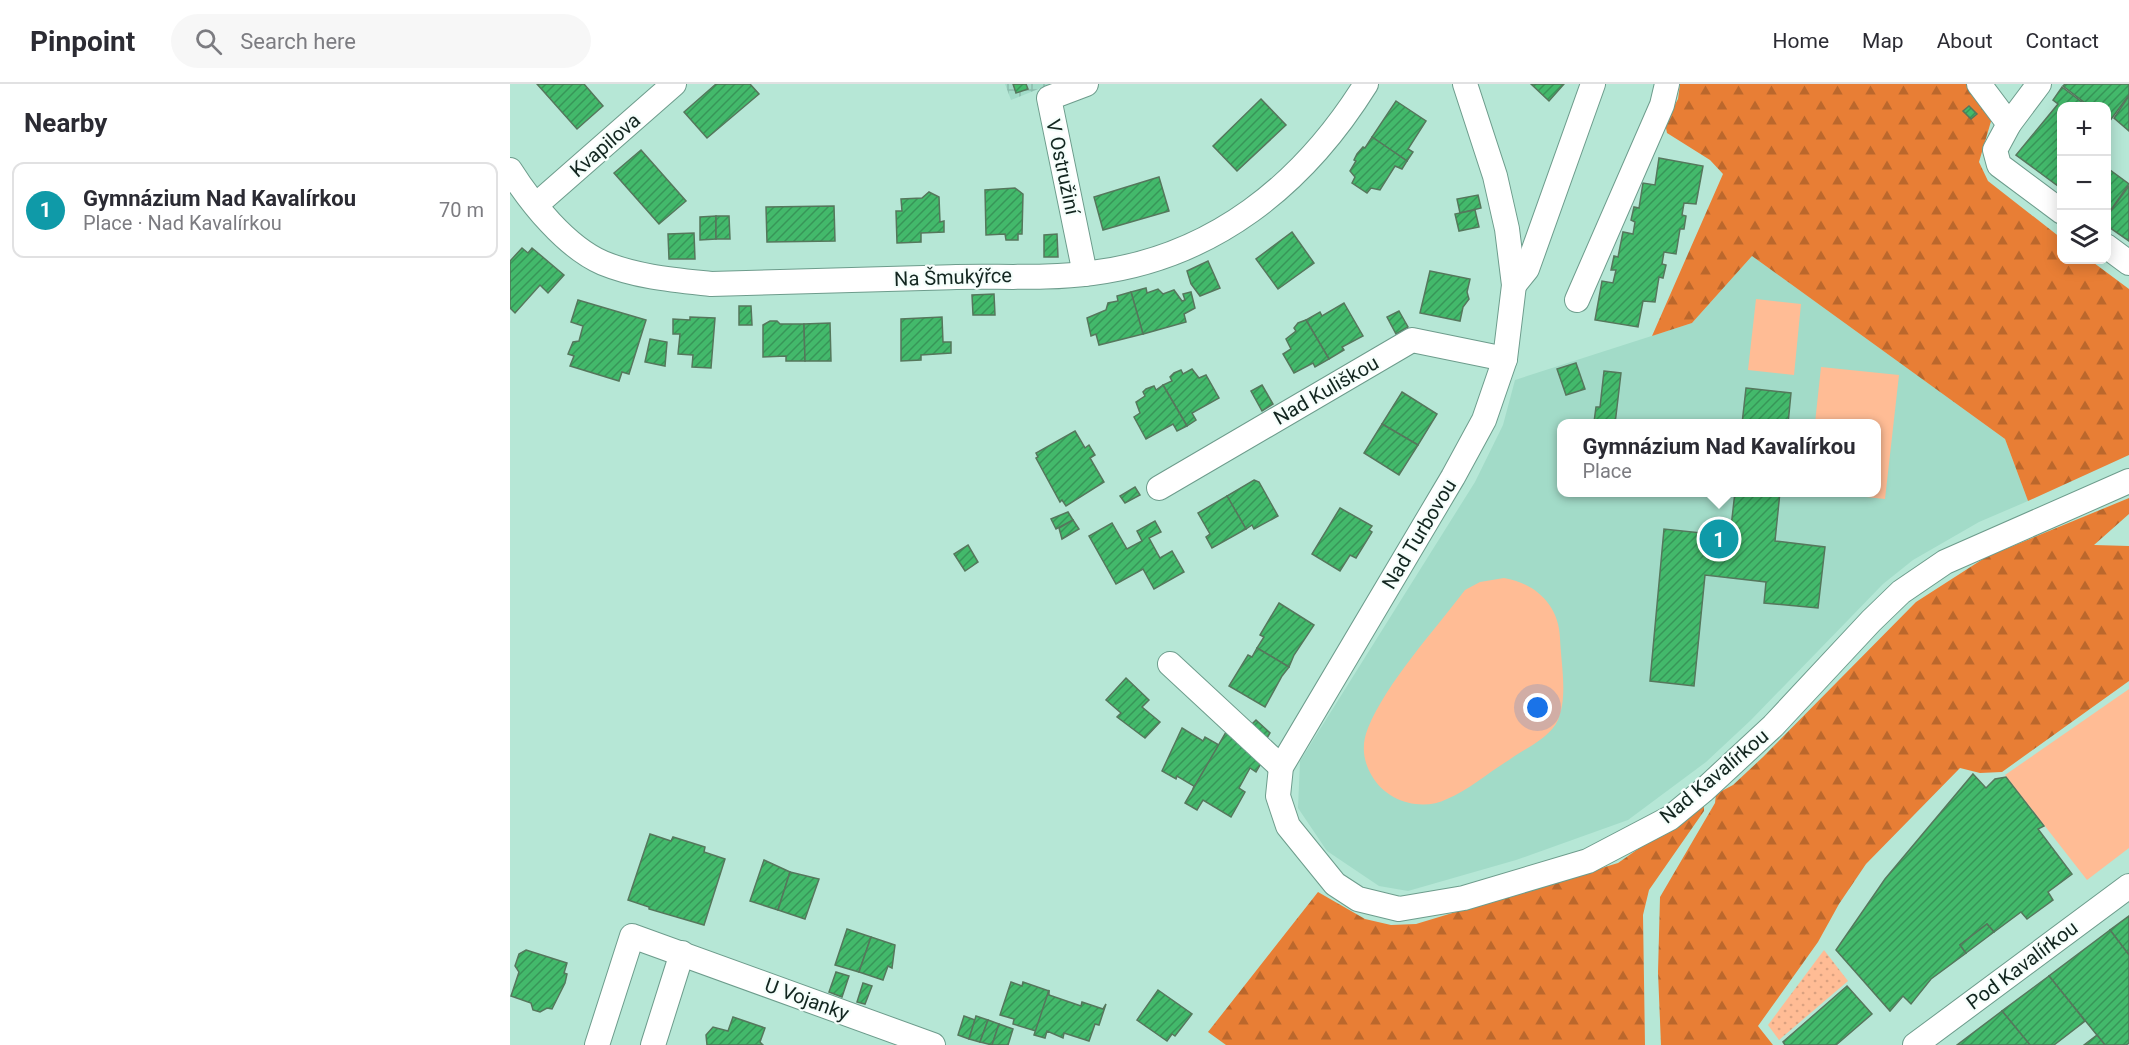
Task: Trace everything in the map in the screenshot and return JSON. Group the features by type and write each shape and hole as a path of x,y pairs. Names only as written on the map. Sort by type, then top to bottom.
{"street":[{"name":"Kvapilova","path":"536,205 674,84"},
{"name":"V Ostružiní","path":"1085,274 1049,98 1086,84"},
{"name":"Na Šmukýřce","path":"510,170 559,232 602,262 655,278 711,284 1085,274 1163,258 1232,225 1286,185 1343,121 1366,84"},
{"name":"Nad Turbovou","path":"1281,767 1454,477 1484,420 1505,359 1514,285 1507,229 1495,176 1465,84"},
{"name":"Nad Turbovou","path":"1514,285 1527,268 1537,243 1593,84"},
{"path":"1577,300 1662,105 1667,84"},
{"path":"1979,84 2009,124"},
{"path":"2039,84 2009,124 1995,150 1999,165 2058,210"},
{"path":"2111,250 2129,263"},
{"name":"Nad Kuliškou","path":"1159,488 1412,340 1505,359"},
{"name":"Nad Kavalírkou","path":"1281,767 1278,796 1288,826 1335,884 1358,899 1399,909 1464,898 1588,861 1670,818 1704,790 1773,726 1901,592 1945,562 2129,481"},
{"path":"1170,664 1281,767"},
{"name":"Pod Kavalírkou","path":"1915,1045 2129,886"},
{"name":"U Vojanky","path":"597,1045 632,936 933,1045"},
{"path":"653,1045 682,953"}],"shaded area":[{"path":"1005,84 1051,84 1011,100"},
{"path":"1752,256 2005,439 2028,501 1979,522 1913,560 1883,584 1751,720 1706,762 1628,820 1516,860 1408,891 1379,886 1327,851 1298,808 1300,761 1475,482 1503,425 1515,380 1692,323"},
{"path":"1756,299 1801,304 1794,375 1748,370"},
{"path":"1821,367 1899,375 1885,499 1866,497 1881,497 1881,419 1815,419"},
{"path":"1504,578 1535,590 1555,615 1559,626 1563,680 1563,701 1558,720 1543,738 1455,795 1437,803 1426,804 1405,802 1395,798 1378,785 1365,759 1366,734 1376,711 1412,657 1465,590 1480,582"},
{"path":"2129,689 2129,848 2087,880 2005,775"},
{"path":"1824,950 1848,981 1779,1040 1768,1025"}],"green space":[{"path":"1680,84 1972,84 1992,118 1979,162 1988,181 2057,235 2057,264 2095,264 2129,289 2129,455 2028,501 2005,439 1752,256 1692,323 1652,336 1723,174 1710,160 1667,133 1665,123 1678,99"},
{"path":"2129,498 2129,514 2094,545 2129,546 2129,681 2002,772 1980,773 1960,768 1866,864 1839,904 1818,942 1758,1026 1773,1045 1661,1045 1658,972 1660,897 1715,803 1716,794 1733,785 1763,757 1916,602 1986,557"},
{"path":"1704,803 1704,811 1649,890 1643,915 1645,1045 1226,1045 1208,1032 1318,892 1365,919 1391,925 1416,924 1618,863"}],"building":[{"path":"537,84 584,84 603,106 577,129"},
{"path":"716,84 750,84 759,94 707,138 684,112"},
{"path":"1013,84 1026,84 1028,89 1016,93"},
{"path":"1531,84 1564,84 1549,101"},
{"path":"2065,84 2129,84 2129,95 2111,119 2111,102 2084,102 2063,86"},
{"path":"2062,87 2082,102 2057,103 2053,100"},
{"path":"2129,96 2129,131 2114,118"},
{"path":"1261,99 1286,125 1237,171 1213,146"},
{"path":"1396,101 1426,121 1408,149 1413,152 1407,161 1372,137"},
{"path":"2057,105 2057,185 2016,155"},
{"path":"1969,106 1977,114 1971,119 1963,111"},
{"path":"1372,137 1407,161 1402,169 1395,166 1380,190 1371,188 1367,193 1352,183 1355,177 1350,171 1357,154 1363,147 1365,148"},
{"path":"641,150 686,201 659,224 614,173"},
{"path":"1659,158 1703,166 1696,204 1684,203 1682,215 1686,216 1684,229 1680,229 1676,254 1664,252 1662,264 1666,265 1663,278 1659,277 1655,302 1643,301 1638,327 1595,320 1602,281 1613,283 1616,270 1611,270 1614,256 1618,257 1623,232 1633,234 1635,222 1631,220 1634,207 1639,208 1643,183 1655,185"},
{"path":"2111,171 2129,184 2111,210"},
{"path":"1159,177 1169,211 1103,230 1094,197"},
{"path":"2129,186 2129,241 2111,228 2111,210"},
{"path":"1015,188 1023,194 1022,234 1018,234 1018,240 1006,240 1005,234 986,235 985,190"},
{"path":"929,192 939,197 940,222 944,221 944,232 921,233 921,242 897,243 896,211 902,211 901,199 922,198"},
{"path":"1478,195 1481,208 1460,213 1457,199"},
{"path":"834,206 835,241 767,242 766,207"},
{"path":"1475,210 1479,227 1459,231 1455,214"},
{"path":"716,216 716,239 700,240 700,217"},
{"path":"716,216 729,216 730,239 716,239"},
{"path":"1292,232 1314,263 1278,289 1256,259"},
{"path":"694,233 695,259 669,259 668,234"},
{"path":"1057,234 1058,257 1044,257 1044,235"},
{"path":"522,248 528,253 532,248 564,275 548,293 540,285 515,313 510,308 510,261"},
{"path":"1208,261 1220,288 1200,296 1191,284 1187,271"},
{"path":"1430,271 1470,279 1467,292 1469,299 1463,307 1460,321 1420,313"},
{"path":"1146,288 1147,293 1158,289 1163,294 1174,290 1182,301 1185,300 1183,294 1191,292 1195,308 1184,314 1186,322 1143,334 1131,292"},
{"path":"1131,292 1143,334 1099,345 1096,334 1091,336 1087,318 1106,310 1108,303 1118,301 1117,296"},
{"path":"994,294 995,315 973,315 972,295"},
{"path":"578,300 646,320 629,374 622,372 619,381 570,366 574,356 568,354 573,342 579,341 583,326 571,322"},
{"path":"1344,303 1363,336 1342,347 1344,350 1329,359 1306,320 1320,312 1322,316"},
{"path":"739,306 751,306 752,325 739,325"},
{"path":"1399,311 1408,327 1396,334 1387,317"},
{"path":"690,317 715,318 711,368 692,367 693,355 678,354 680,334 673,334 673,319 690,320"},
{"path":"942,317 943,342 951,342 951,353 921,355 921,360 901,361 901,319"},
{"path":"1306,320 1329,359 1315,367 1313,363 1294,373 1283,354 1291,349 1286,339 1296,331 1294,328 1298,323"},
{"path":"770,321 777,321 780,324 804,324 805,361 786,361 786,356 763,357 763,325"},
{"path":"830,323 831,361 805,361 804,324"},
{"path":"650,339 667,342 665,366 645,362"},
{"path":"1576,363 1585,389 1566,395 1557,369"},
{"path":"1192,369 1199,378 1206,375 1219,398 1192,413 1196,420 1187,426 1163,385 1172,381 1170,377 1174,373 1181,370 1183,374"},
{"path":"1604,371 1621,373 1616,419 1594,419 1596,407 1600,407"},
{"path":"1163,385 1187,426 1177,431 1173,424 1146,439 1134,417 1140,413 1136,402 1145,396 1143,392 1146,389 1154,386 1156,390"},
{"path":"1262,385 1273,404 1262,411 1251,391"},
{"path":"1746,388 1791,393 1788,419 1743,419"},
{"path":"1402,392 1437,414 1418,445 1382,424"},
{"path":"1382,424 1418,445 1399,475 1364,453"},
{"path":"1075,431 1085,448 1089,445 1095,455 1090,458 1104,482 1066,506 1062,500 1060,502 1036,458 1038,457 1036,453"},
{"path":"1254,480 1259,482 1278,516 1254,529 1252,525 1246,529 1227,496"},
{"path":"1135,487 1140,495 1125,503 1120,496"},
{"path":"1227,496 1246,529 1212,548 1206,537 1210,534 1198,513"},
{"path":"1734,497 1779,497 1775,541 1825,547 1818,608 1764,603 1766,582 1705,575 1694,686 1650,681 1664,529 1730,536"},
{"path":"1340,508 1372,526 1369,530 1372,532 1356,558 1350,555 1340,571 1312,554"},
{"path":"1068,512 1073,520 1056,529 1051,519"},
{"path":"1073,520 1079,529 1062,539 1059,528"},
{"path":"1155,521 1161,532 1149,538 1160,558 1172,551 1184,572 1154,589 1143,569 1116,584 1089,536 1112,523 1127,549 1142,541 1137,531"},
{"path":"968,545 978,562 965,571 954,554"},
{"path":"1279,603 1314,625 1294,655 1289,667 1257,648 1264,637 1260,635"},
{"path":"1257,648 1289,667 1265,707 1229,686 1248,655 1252,657"},
{"path":"1126,678 1149,700 1142,707 1160,722 1145,738 1117,717 1121,713 1106,700"},
{"path":"1256,720 1270,733 1264,743 1247,729"},
{"path":"1182,728 1203,741 1205,737 1219,745 1193,789 1194,786 1177,776 1176,779 1162,771"},
{"path":"1226,732 1263,760 1256,772 1250,768 1239,788 1245,792 1231,817 1203,800 1197,810 1185,803"},
{"path":"1973,774 1986,788 1995,779 2006,777 2044,826 2038,829 2072,874 2048,892 2053,900 2027,919 2021,912 1994,932 1987,924 1960,945 1966,953 1931,979 1911,1004 1903,996 1890,1011 1836,950 1885,879"},
{"path":"650,834 671,841 673,837 705,847 704,852 725,859 704,925 649,909 649,907 628,900"},
{"path":"764,860 790,872 778,910 750,901"},
{"path":"790,872 819,879 805,919 778,910"},
{"path":"2129,916 2129,955 2110,930"},
{"path":"1987,924 1994,932 1966,953 1960,945"},
{"path":"847,929 871,937 859,972 835,965"},
{"path":"2110,930 2129,955 2129,1043 2126,1045 2105,1045 2049,976"},
{"path":"871,937 895,945 892,968 888,966 883,980 859,972"},
{"path":"526,950 567,963 564,973 567,974 565,983 552,1009 547,1008 540,1012 533,1010 531,1003 511,996 519,972 515,966 519,954"},
{"path":"836,972 849,976 842,997 829,992"},
{"path":"2049,976 2085,1021 2054,1045 2030,1045 2002,1011"},
{"path":"1011,982 1022,986 1023,982 1049,991 1036,1031 1013,1024 1014,1019 1000,1015"},
{"path":"863,983 872,986 865,1004 857,1002"},
{"path":"1847,986 1872,1014 1836,1045 1785,1045 1783,1042"},
{"path":"1049,990 1049,995 1081,1006 1082,1002 1103,1009 1106,1004 1099,1025 1095,1024 1089,1041 1064,1033 1063,1038 1047,1031 1045,1038 1034,1035"},
{"path":"1158,990 1192,1014 1175,1036 1172,1034 1167,1041 1137,1020"},
{"path":"2002,1011 2030,1045 1957,1045"},
{"path":"964,1016 975,1020 969,1039 958,1035"},
{"path":"976,1016 988,1020 980,1042 969,1039"},
{"path":"733,1017 765,1028 760,1042 763,1045 707,1045 706,1035 713,1027 728,1031"},
{"path":"988,1020 999,1024 992,1045 980,1042"},
{"path":"999,1024 1013,1029 1008,1045 992,1045"},
{"path":"2097,1035 2105,1045 2084,1045"}],"place":[{"name":"Gymnázium Nad Kavalírkou","path":"1719,539"}]}
